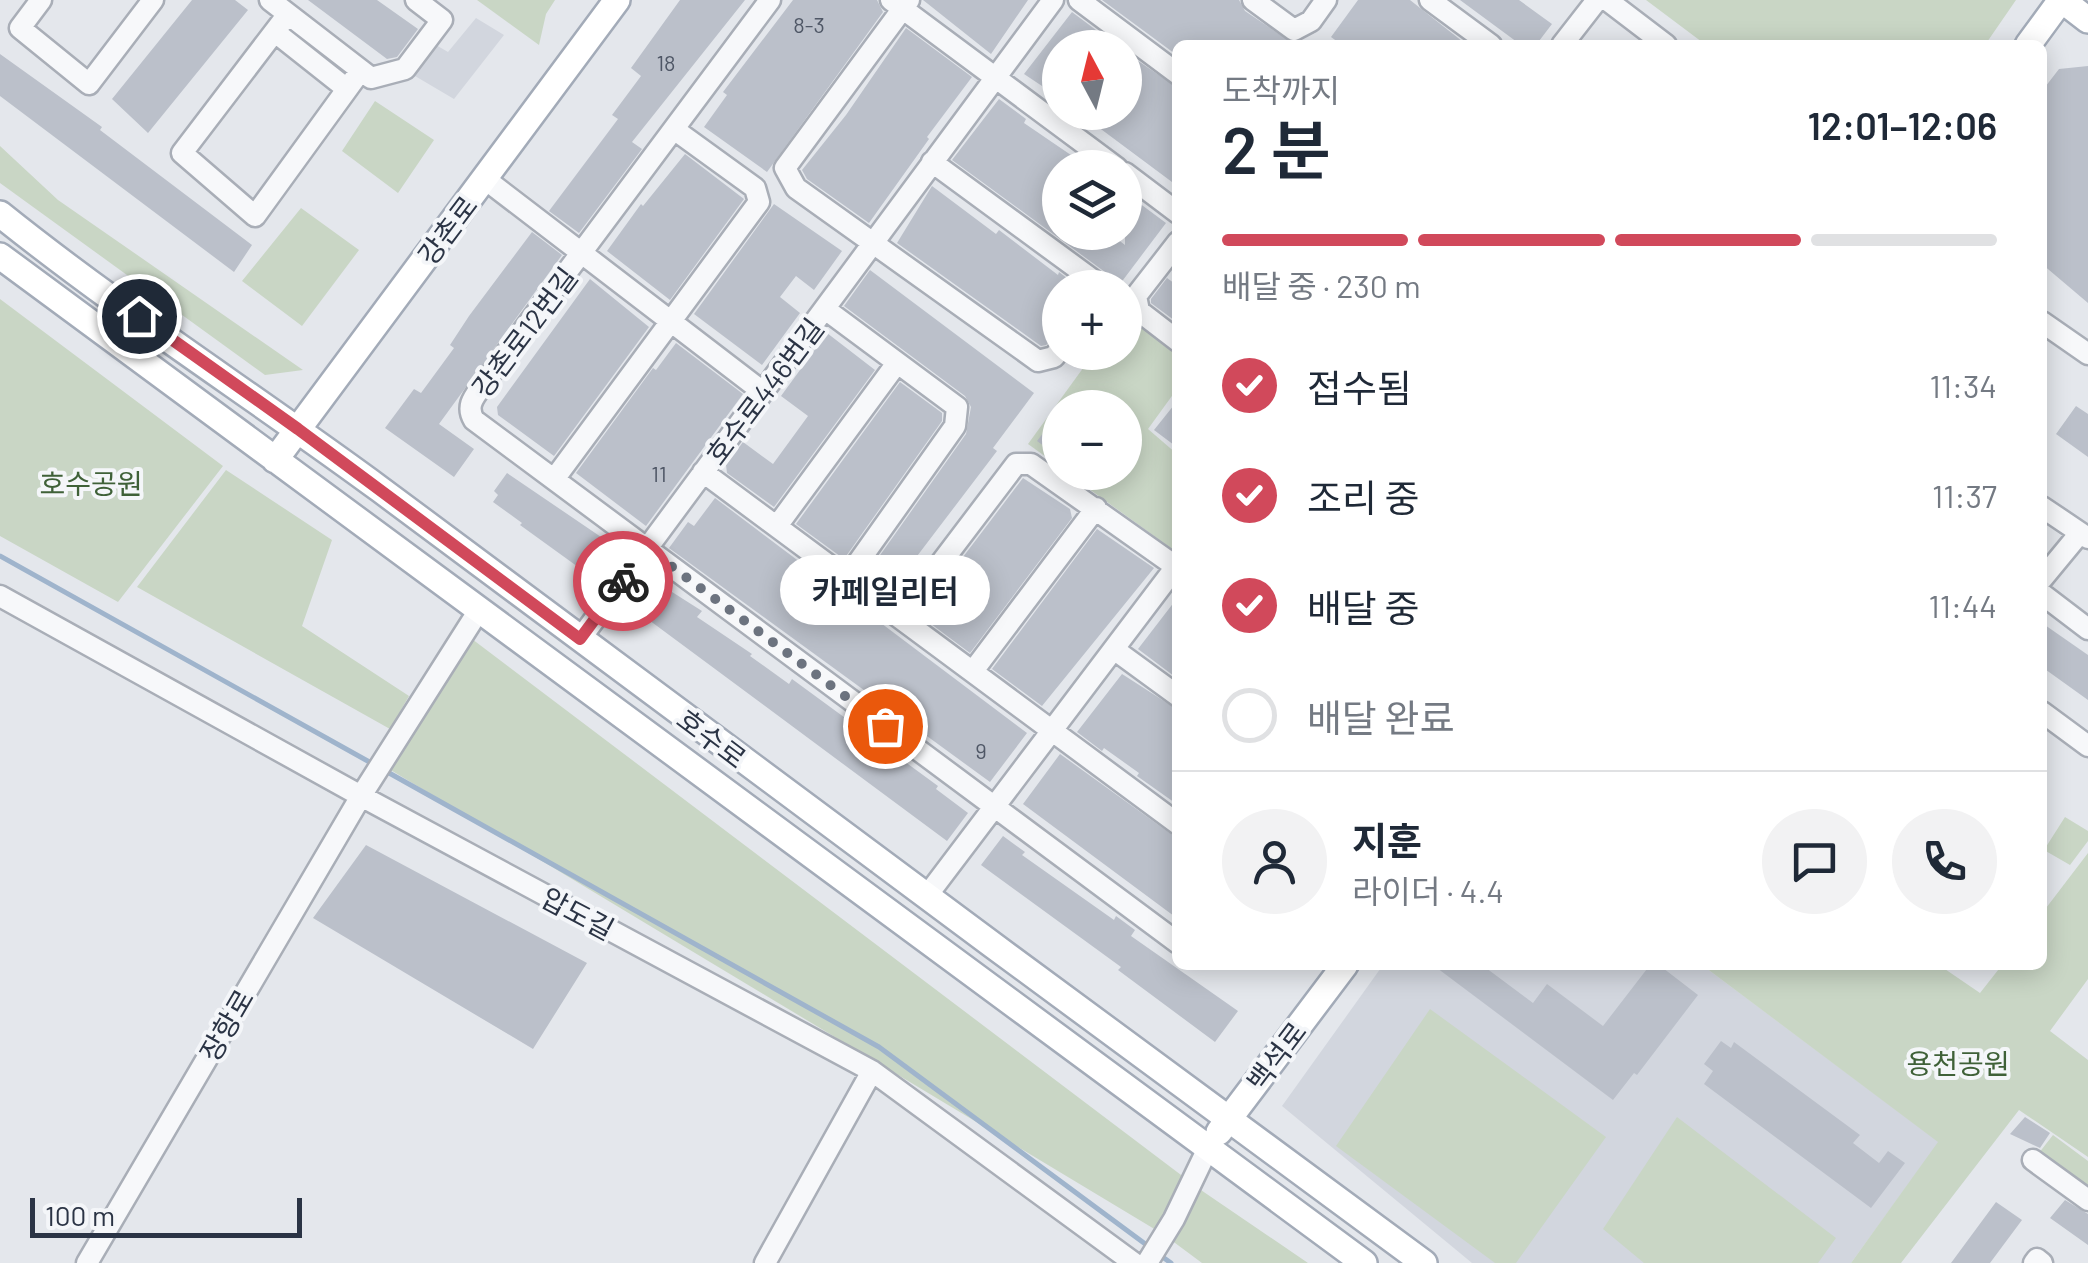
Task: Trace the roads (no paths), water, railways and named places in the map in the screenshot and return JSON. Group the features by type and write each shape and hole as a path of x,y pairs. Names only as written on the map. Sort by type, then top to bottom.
{"main road":[{"name":"강촌로","path":"275,460 616,0"},
{"path":"2032,40 2062,0 2088,20"},
{"name":"호수로","path":"0,214 298,429 1424,1263"},
{"name":"호수로","path":"0,256 1364,1263"},
{"name":"백석로","path":"1208,1148 1341,970"}],"street":[{"path":"41,0 20,28 89,84 153,0"},
{"path":"270,0 371,78 405,69 442,20 416,0"},
{"name":"강촌로12번길","path":"555,478 474,420 469,412 470,403 770,0"},
{"name":"호수로446번길","path":"580,639 1053,0"},
{"path":"1079,0 1172,70"},
{"path":"1254,0 1294,30 1310,21 1326,0"},
{"path":"1430,0 1484,40"},
{"path":"1566,40 1597,0"},
{"path":"1606,0 1659,40"},
{"path":"1042,360 1038,361 796,188 785,168 901,3 1093,150"},
{"path":"288,14 182,153 255,216 361,70"},
{"path":"274,32 347,90"},
{"path":"678,125 755,188 758,202 555,478 1172,939"},
{"path":"932,162 1075,270"},
{"name":"강촌로12번길","path":"485,179 763,392"},
{"path":"1142,185 1172,205"},
{"path":"1172,250 1136,296 1139,312 1172,337"},
{"name":"호수로446번길","path":"825,310 957,407 955,426 847,578"},
{"path":"2047,325 2087,351"},
{"path":"777,526 897,363"},
{"path":"900,616 1016,464 1031,464 1172,562"},
{"name":"호수로446번길","path":"704,472 1172,820"},
{"path":"973,671 1096,508"},
{"path":"2047,511 2084,535 2047,574"},
{"path":"926,897 1172,573"},
{"name":"압도길","path":"0,596 872,1071 1143,1262"},
{"path":"2047,598 2088,629"},
{"name":"장항로","path":"87,1263 364,792 479,610"},
{"path":"1115,650 1172,692"},
{"path":"2047,716 2088,746"},
{"path":"765,1263 872,1071"},
{"path":"1143,1262 1164,1234 1208,1148"},
{"path":"2033,1160 2088,1200"}],"waterway":[{"path":"0,556 373,764"},
{"path":"382,769 879,1047 1148,1246"},
{"path":"1157,1253 1171,1263"}],"place":[{"name":"카페일리터","path":"885,726"}],"park label":[{"name":"호수공원","path":"91,483"},
{"name":"용천공원","path":"1958,1063"}]}
